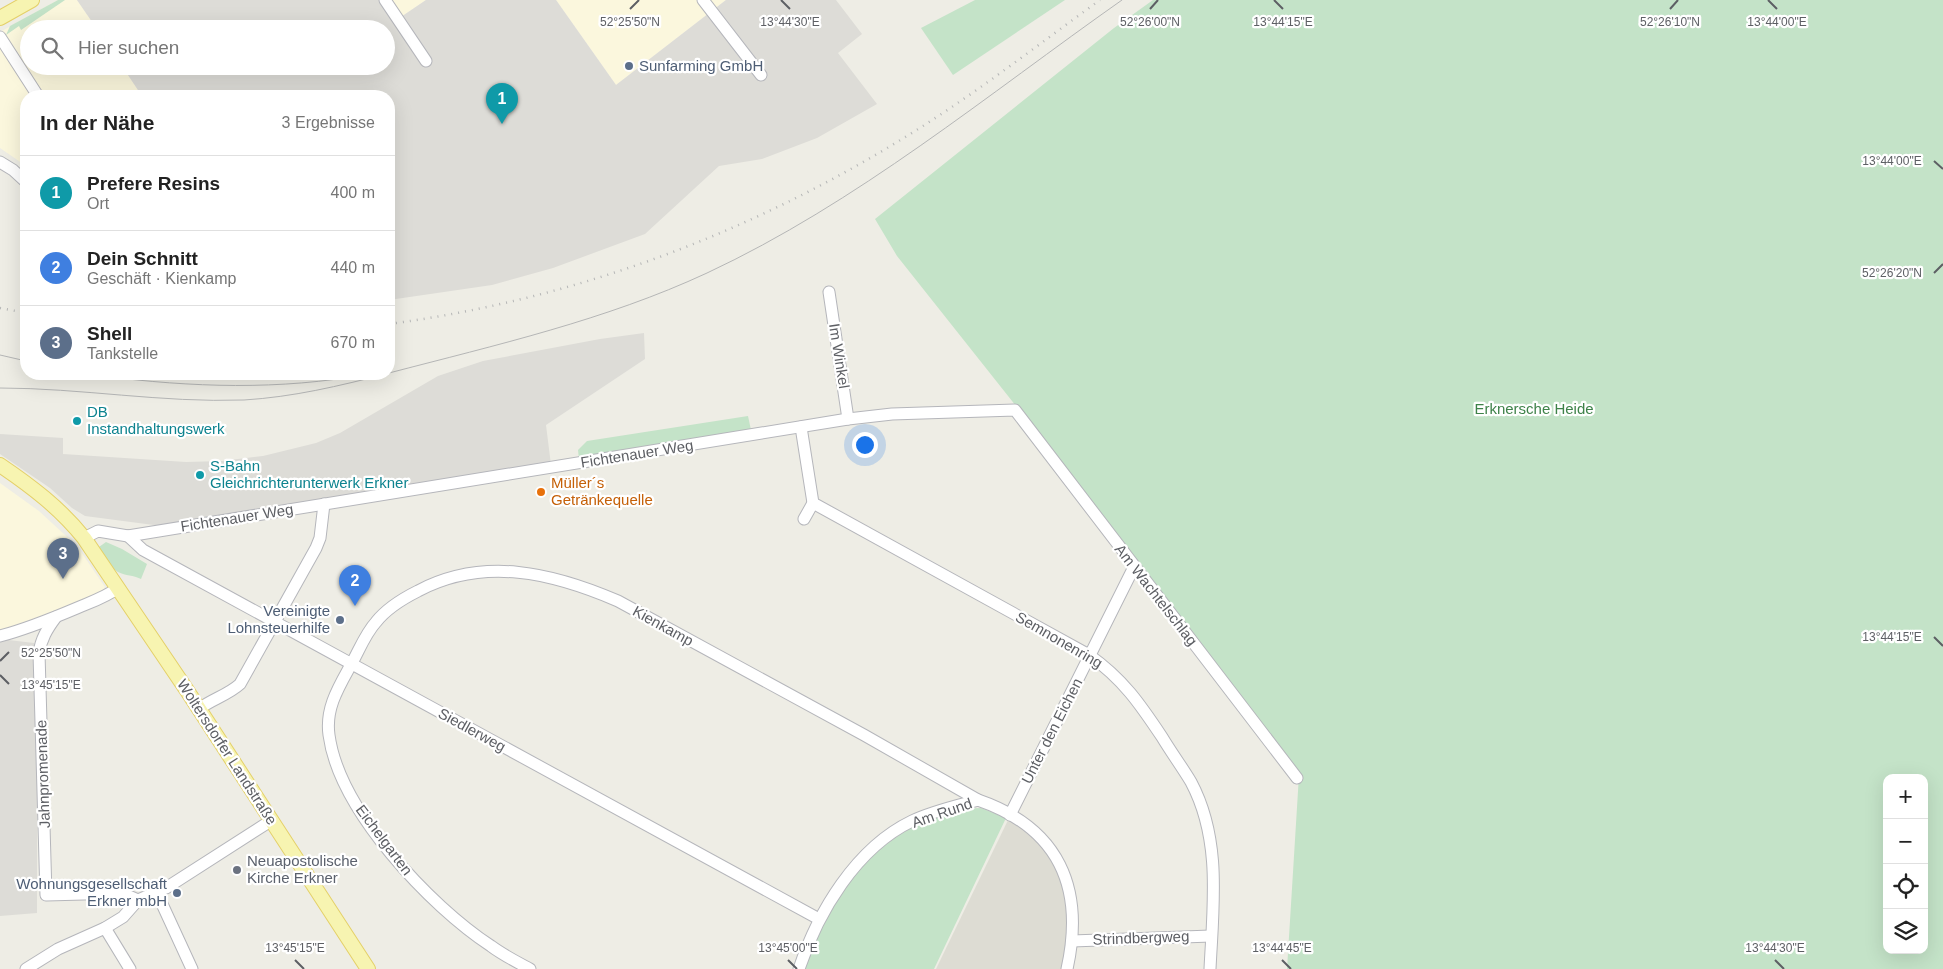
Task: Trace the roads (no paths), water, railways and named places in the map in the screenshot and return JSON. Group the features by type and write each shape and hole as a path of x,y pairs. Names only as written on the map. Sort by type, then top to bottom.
{"main road":[{"path":"0,18 32,0"},
{"name":"Woltersdorfer Landstraße","path":"1,468 55,506 68,518 84,538 199,709 368,969"}],"street":[{"path":"385,0 426,61"},
{"path":"704,0 761,75"},
{"path":"0,37 20,68"},
{"path":"24,75 34,90"},
{"path":"0,162 20,176"},
{"name":"Im Winkel","path":"829,292 848,419"},
{"name":"Fichtenauer Weg","path":"84,538 98,531 128,536 848,419 892,414 1016,410"},
{"name":"Am Wachtelschlag","path":"1016,410 1297,778"},
{"path":"801,427 813,503 804,519"},
{"name":"Semnonenring","path":"813,503 1089,655 1120,680 1134,696 1190,782 1200,802 1207,823 1214,876 1210,969"},
{"path":"199,709 208,702 232,692 240,684 316,548 320,538 324,504"},
{"name":"Siedlerweg","path":"128,536 143,550 819,919"},
{"name":"Unter den Eichen","path":"1010,815 1134,567"},
{"name":"Kienkamp","path":"351,663 375,622 390,607 427,586 444,579 489,570 553,578 583,586 618,601 880,744 978,800"},
{"path":"0,636 19,632 56,617 108,595 118,588"},
{"name":"Jahnpromenade","path":"56,617 47,629 41,642 39,653 46,895 122,893 138,900"},
{"path":"19,632 28,636 35,643 39,653"},
{"name":"Eichelgarten","path":"351,663 330,704 328,727 335,757 356,804 381,841 428,894 476,936 530,969"},
{"name":"Am Rund","path":"799,969 819,919 837,891 864,858 895,831 923,817 978,800 1010,815 1043,839 1061,866 1068,884 1071,901 1072,941 1067,969"},
{"path":"26,969 58,949 105,928 123,917 138,900 157,893 272,820"},
{"path":"157,893 192,969"},
{"path":"105,928 130,969"},
{"name":"Strindbergweg","path":"1072,941 1211,936"}],"tram line":[{"path":"395,371 550,330 630,305 707,273 762,245 869,181 971,110 1122,0"},
{"path":"0,355 20,360"},
{"path":"136,380 219,385 285,384 326,380"},
{"path":"0,388 61,390 152,398 244,400 298,394 362,380"}],"railway":[{"path":"395,323 459,313 596,279 662,256 727,230 791,200 854,167 915,131 986,84 1100,0"},
{"path":"0,308 20,312"}],"place":[{"name":"Sunfarming GmbH","path":"629,66"},
{"name":"Prefere Resins","path":"502,124"},
{"name":"DB Instandhaltungswerk","path":"77,421"},
{"name":"S-Bahn Gleichrichterunterwerk Erkner","path":"200,475"},
{"name":"Müller´s Getränkequelle","path":"541,492"},
{"name":"Shell","path":"63,579"},
{"name":"Dein Schnitt","path":"355,606"},
{"name":"Vereinigte Lohnsteuerhilfe","path":"340,620"},
{"name":"Neuapostolische Kirche Erkner","path":"237,870"},
{"name":"Wohnungsgesellschaft Erkner mbH","path":"177,893"}],"park label":[{"name":"Erknersche Heide","path":"1534,409"}]}
